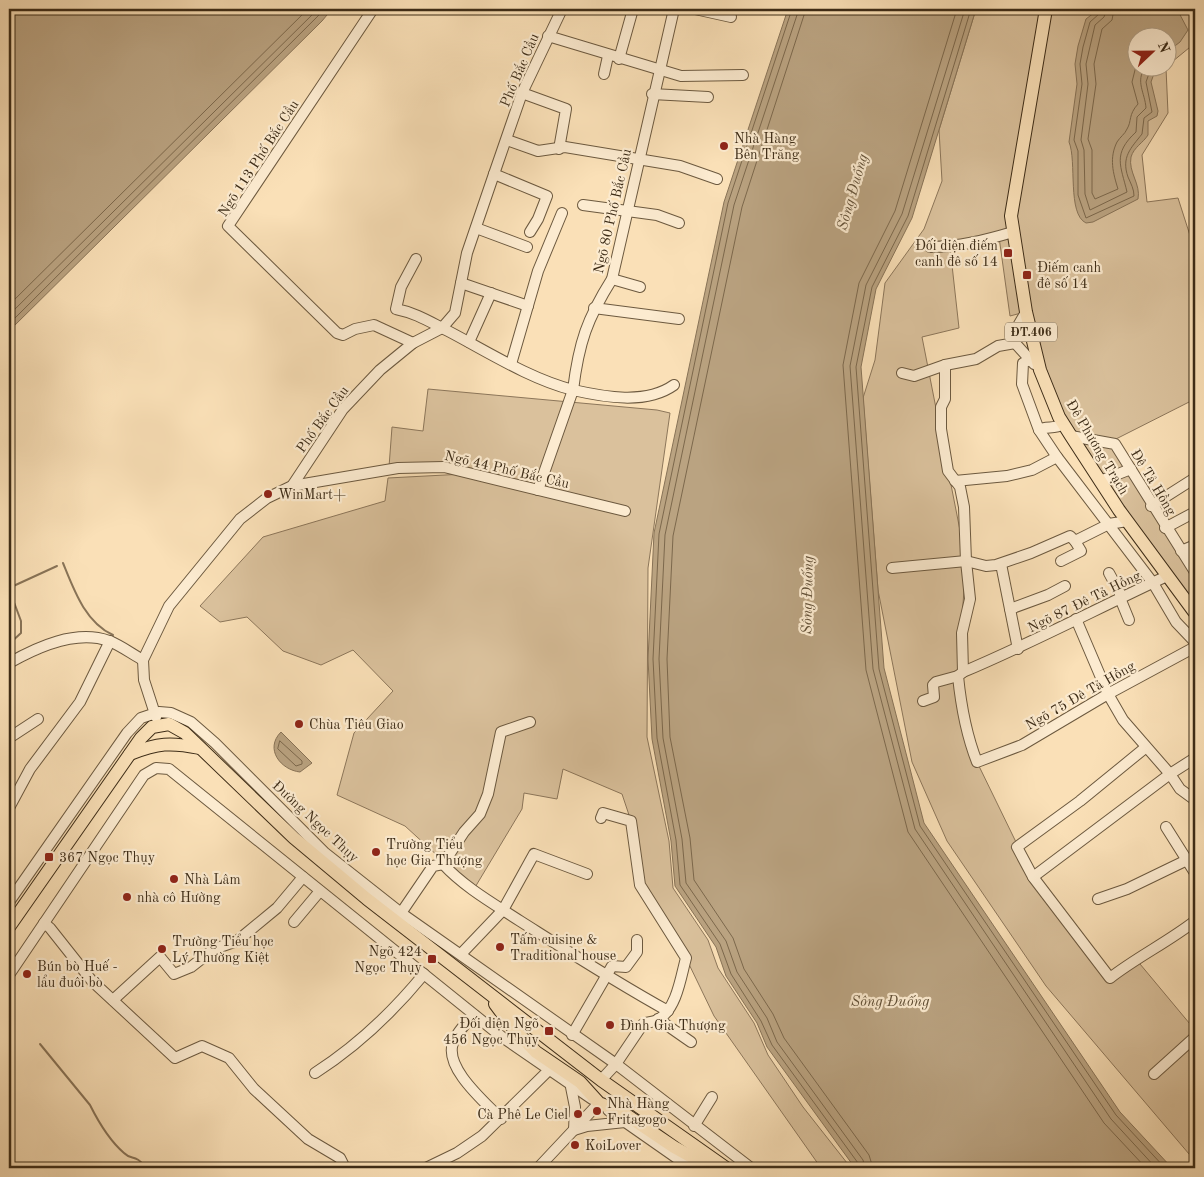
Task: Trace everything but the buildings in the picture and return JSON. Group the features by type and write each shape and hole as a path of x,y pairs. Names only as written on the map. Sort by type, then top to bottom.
{"main road":[{"name":"Đê Phương Trạch","path":"1046,9 1011,216 1026,312 1040,370 1070,436 1127,521 1178,593 1195,613"},
{"name":"Đường Ngọc Thụy","path":"156,719 174,726 201,749 294,838 330,869 602,1080 726,1168"},
{"path":"9,927 156,719"},
{"path":"130,754 161,744 178,744 201,749"},
{"path":"490,995 513,1028 536,1052 580,1082 599,1103 622,1112 674,1147 712,1168"}],"street":[{"name":"Ngõ 113 Phố Bắc Cầu","path":"372,9 228,226 337,332 343,335 355,329 374,325 413,343"},
{"name":"Phố Bắc Cầu","path":"292,486 343,409 380,370 413,343 442,328 455,313 476,228 522,93 562,9"},
{"path":"619,59 633,9"},
{"name":"Ngõ 80 Phố Bắc Cầu","path":"538,490 573,390 578,352 594,308 612,279 652,94 674,9"},
{"path":"695,9 731,17"},
{"path":"548,36 608,56 681,76 743,75"},
{"path":"604,74 608,56"},
{"path":"522,93 566,109 559,149"},
{"path":"652,94 708,97"},
{"path":"507,140 538,151 565,147 680,166 717,179"},
{"path":"494,174 547,196 538,219 530,232"},
{"path":"583,205 657,215 679,223"},
{"path":"511,364 538,271 562,214"},
{"path":"476,228 527,247"},
{"path":"930,247 950,247 981,242 1013,232"},
{"path":"416,259 401,287 396,309 414,313 511,364 558,386 617,397 646,395 666,390 674,384"},
{"path":"612,279 640,287"},
{"path":"461,283 528,306"},
{"path":"469,342 491,293"},
{"path":"594,308 679,319"},
{"path":"1015,343 1019,324 1026,312"},
{"path":"1015,343 1040,370"},
{"path":"902,373 914,376 945,365 976,360 998,346 1015,343"},
{"path":"1030,360 1023,363 1022,384 1039,430 1056,457 1153,583 1176,622 1195,642"},
{"path":"945,365 945,399 941,406 941,429 948,471 960,487 964,507 966,561 970,599 962,633 961,674"},
{"path":"1039,430 1042,427 1055,429 1063,424"},
{"name":"Đê Tả Hồng","path":"1070,436 1115,444 1165,528 1195,572"},
{"path":"955,481 1024,472 1056,457"},
{"name":"Ngõ 44 Phố Bắc Cầu","path":"292,486 398,468 444,467 625,511"},
{"path":"1100,481 1131,469"},
{"path":"1152,505 1195,478"},
{"path":"9,902 12,888 119,742 137,722 156,719 144,680 143,660 169,606 240,519 266,498 292,486"},
{"path":"1165,528 1195,512"},
{"path":"1076,541 1109,524 1127,521"},
{"path":"892,568 966,561 986,566 1001,564 1070,536 1076,541 1081,551 1061,561"},
{"path":"1180,552 1195,545"},
{"path":"1001,564 1016,650"},
{"path":"1109,573 1121,597 1129,620"},
{"name":"Ngõ 87 Đê Tả Hồng","path":"923,702 934,697 933,685 936,682 961,674 1016,650 1167,576"},
{"path":"1010,609 1048,596 1065,586"},
{"path":"1178,593 1195,602"},
{"path":"1076,619 1108,694 1123,720 1145,748 1170,774 1180,789 1195,800"},
{"path":"9,663 35,648 65,640 96,638 110,641 143,660"},
{"path":"9,808 30,769 80,702 110,641"},
{"name":"Ngõ 75 Đê Tả Hồng","path":"961,674 961,707 969,743 977,762 1022,744 1108,694 1195,647"},
{"name":"Đường Ngọc Thụy","path":"156,719 172,712 196,726 325,853 401,912 572,1035 616,1064 694,1126 751,1168"},
{"path":"9,738 38,719"},
{"path":"401,912 432,866 443,864 464,832 480,814 488,794 501,732 530,722"},
{"path":"1145,748 1080,801 1017,847 1033,877 1110,978 1135,958 1176,935 1195,921"},
{"path":"1033,877 1170,774 1195,758"},
{"path":"9,975 144,775 156,768 174,771 302,877 521,1052 599,1103 691,1168"},
{"path":"601,818 603,814 630,821 640,885 686,958 677,990 668,1011 658,1020 644,1024 616,1064 602,1080"},
{"path":"1166,827 1195,873"},
{"path":"460,954 503,910 534,854 587,874"},
{"path":"1098,899 1126,890 1187,860"},
{"path":"443,864 454,876 503,910 606,977 668,1011"},
{"path":"113,1000 160,957 174,974 192,967 214,949 235,943 277,908 302,877"},
{"path":"294,922 320,891"},
{"path":"44,923 65,945 92,981 174,1058 202,1046 229,1058 254,1089 308,1139 340,1158 345,1168"},
{"path":"572,1035 612,966 626,967 637,952 637,940"},
{"path":"315,1073 366,1037 383,1021 424,974"},
{"path":"474,1015 457,1035 452,1045 454,1063 463,1077 501,1119"},
{"path":"658,1020 691,1042"},
{"path":"1154,1074 1195,1037"},
{"path":"426,1168 457,1153 501,1119 549,1070"},
{"path":"572,1087 575,1107 574,1130"},
{"path":"694,1126 712,1097"},
{"path":"538,1168 599,1103"},
{"path":"574,1130 587,1126 624,1122"}],"shaded area":[{"path":"976,9 1195,9 1195,43 1176,59 1176,28 1126,28 1126,78 1166,78 1168,113 1142,155 1147,202 1178,198 1195,251 1195,399 1112,441 1195,569 1195,613 1071,436 1025,312 1010,316 999,237 950,247 959,328 922,337 966,561 958,676 977,762 1033,877 1110,978 1135,958 1195,1030 1195,1161 1046,986 947,841 912,762 878,590 863,398 875,360 885,283 924,229 942,181 939,130"},
{"path":"428,389 657,410 670,413 648,568 647,737 669,841 673,888 708,940 718,968 754,1023 768,1055 803,1107 851,1168 821,1168 714,1016 686,958 640,885 631,821 622,794 563,769 557,799 524,793 522,809 474,889 405,826 337,795 354,733 393,691 353,650 321,665 283,651 247,617 220,622 200,606 263,537 385,501 388,478 464,474 464,468 389,467 392,427 423,431"}],"water":[{"path":"9,9 332,9 9,331"},
{"name":"Sông Đuống","path":"788,9 976,9 912,218 876,289 861,367 884,668 924,823 1120,1112 1172,1168 855,1168 767,1047 757,1023 726,976 716,947 675,886 671,841 652,739 648,659 654,533 724,202"},
{"path":"1099,9 1177,9 1188,30 1176,45 1176,28 1126,28 1126,78 1152,78 1151,82 1158,111 1157,116 1148,121 1148,135 1134,150 1131,157 1131,168 1138,188 1138,199 1093,222 1086,223 1080,218 1076,209 1069,142 1077,84 1075,64 1086,19"},
{"path":"281,732 312,763 300,772 287,767 277,758 274,745"}],"waterway":[{"path":"63,563 76,594 88,614 103,629 113,635"},
{"path":"9,588 57,566"},
{"path":"9,589 21,621 21,633 9,644"},
{"path":"40,1044 90,1105 114,1143 127,1155 139,1160 146,1168"}],"place":[{"name":"Nhà Hàng Bên Trăng","path":"724,146"},
{"name":"Đối diện điếm canh đê số 14","path":"1008,253"},
{"name":"Điếm canh đê số 14","path":"1027,275"},
{"name":"WinMart+","path":"268,494"},
{"name":"Chùa Tiêu Giao","path":"299,724"},
{"name":"Trường Tiểu học Gia Thượng","path":"376,852"},
{"name":"367 Ngọc Thụy","path":"49,857"},
{"name":"Nhà Lâm","path":"174,879"},
{"name":"nhà cô Hường","path":"127,897"},
{"name":"Tấm cuisine & Traditional house","path":"500,947"},
{"name":"Trường Tiểu học Lý Thường Kiệt","path":"162,949"},
{"name":"Ngõ 424 Ngọc Thụy","path":"432,959"},
{"name":"Bún bò Huế - lẩu đuôi bò","path":"27,974"},
{"name":"Đình Gia Thượng","path":"610,1025"},
{"name":"Đối diện Ngõ 456 Ngọc Thụy","path":"549,1031"},
{"name":"Nhà Hàng Fritagogo","path":"597,1111"},
{"name":"Cà Phê Le Ciel","path":"578,1114"},
{"name":"KoiLover","path":"575,1145"}]}
